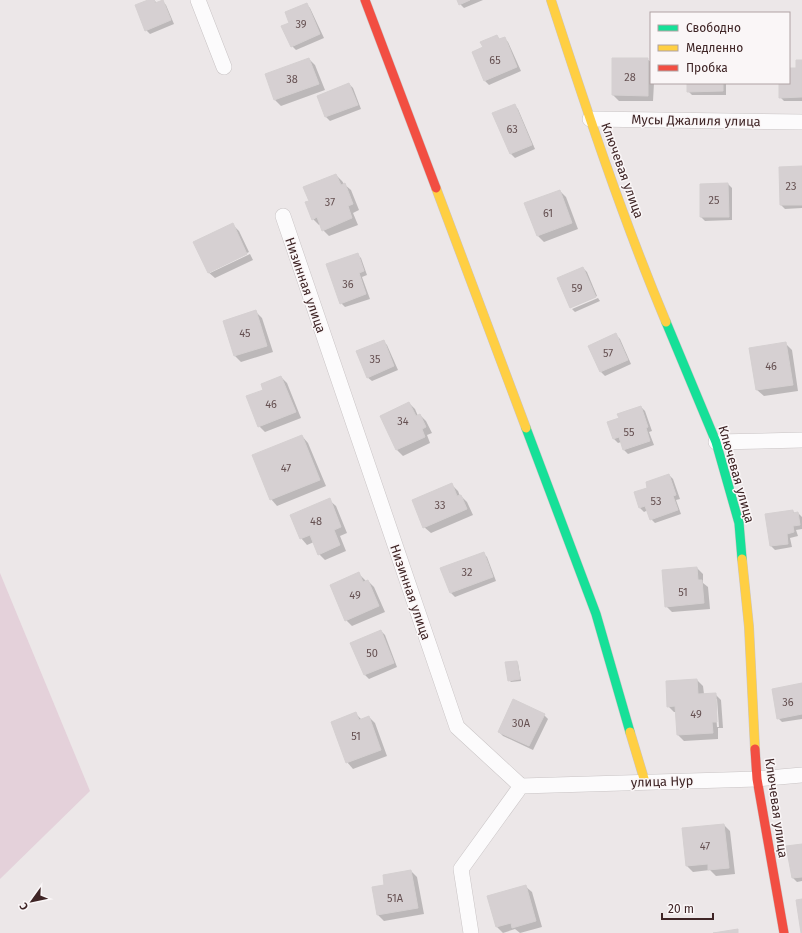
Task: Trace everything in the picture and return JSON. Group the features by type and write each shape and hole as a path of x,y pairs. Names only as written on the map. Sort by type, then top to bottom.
{"street":[{"path":"198,0 224,67"},
{"path":"365,0 596,614 645,782"},
{"name":"Ключевая улица","path":"551,0 590,118 645,272 716,442 739,523 749,626 757,779 784,933"},
{"name":"Мусы Джалиля улица","path":"590,118 802,122"},
{"name":"Низинная улица","path":"283,216 457,727 521,786"},
{"path":"716,442 802,440"},
{"name":"улица Нур","path":"521,786 757,779 802,775"},
{"path":"471,933 461,869 521,786"}],"shaded area":[{"path":"0,573 90,791 0,879"}],"building":[{"path":"148,0 154,0 155,3 163,0 171,20 145,31 135,5"},
{"path":"457,0 470,0 459,5"},
{"path":"307,3 320,34 291,47 281,26 289,23 285,12"},
{"path":"497,35 499,39 505,37 517,67 484,81 472,52 483,47 480,42"},
{"path":"309,58 319,84 274,100 265,74"},
{"path":"612,58 648,58 648,96 612,95"},
{"path":"796,60 802,60 802,97 779,98 779,84 790,84 790,68 796,68"},
{"path":"349,83 358,105 325,117 317,96"},
{"path":"687,84 723,84 723,91 687,92"},
{"path":"515,104 532,145 510,154 492,113"},
{"path":"802,166 802,205 780,205 779,167"},
{"path":"336,174 341,185 345,183 353,204 348,206 352,218 322,231 317,217 312,220 305,202 309,201 303,187"},
{"path":"728,183 729,217 700,217 700,184"},
{"path":"560,190 572,223 537,236 524,203"},
{"path":"233,223 247,254 208,273 193,242"},
{"path":"358,253 364,271 359,273 366,294 340,304 326,264"},
{"path":"583,267 596,297 570,308 557,278"},
{"path":"256,310 267,346 234,356 223,321"},
{"path":"616,333 628,360 600,372 588,346"},
{"path":"384,340 394,366 367,378 356,351"},
{"path":"786,342 793,385 756,390 749,348"},
{"path":"281,376 296,412 258,427 246,396 263,390 261,384"},
{"path":"409,402 416,416 420,414 426,427 422,429 425,437 396,450 380,416"},
{"path":"641,406 648,427 646,428 650,441 623,450 619,437 613,439 607,422 619,418 617,414"},
{"path":"302,435 320,480 270,500 252,455"},
{"path":"669,474 676,495 673,496 678,510 650,520 645,506 639,508 634,492 647,488 646,482"},
{"path":"452,483 457,496 461,495 467,509 423,528 412,500"},
{"path":"330,498 341,527 334,530 340,545 318,555 310,535 300,539 290,515"},
{"path":"793,510 793,513 798,512 800,525 793,526 794,532 787,534 788,544 770,546 765,514"},
{"path":"484,552 493,577 450,593 440,568"},
{"path":"697,567 698,580 702,580 704,603 665,607 662,570"},
{"path":"359,572 363,582 368,580 379,606 345,621 330,585"},
{"path":"381,630 394,663 364,675 350,643"},
{"path":"517,661 520,679 508,681 505,662"},
{"path":"697,679 698,694 716,693 717,722 712,722 713,733 677,735 675,706 667,707 666,681"},
{"path":"802,683 802,714 777,719 772,689"},
{"path":"513,699 545,714 529,746 498,732"},
{"path":"356,712 359,720 369,716 381,750 346,763 331,722"},
{"path":"724,824 729,868 708,870 708,864 686,866 682,828"},
{"path":"802,844 802,877 792,878 786,846"},
{"path":"411,870 418,908 377,915 372,887 384,885 383,875"},
{"path":"526,885 536,921 512,928 511,923 496,927 487,896"},
{"path":"802,899 802,933 801,933 796,900"},
{"path":"738,929 738,933 713,933"}],"traffic: fast":[{"path":"666,322 716,442 739,523 742,559"},
{"path":"526,428 596,614 630,732"}],"traffic: slow":[{"path":"551,0 591,122 634,243 666,322"},
{"path":"436,188 526,428"},
{"path":"742,559 749,627 755,749"},
{"path":"630,732 645,782"}],"traffic: jam":[{"path":"365,0 436,188"},
{"path":"755,749 757,779 784,933"}]}
